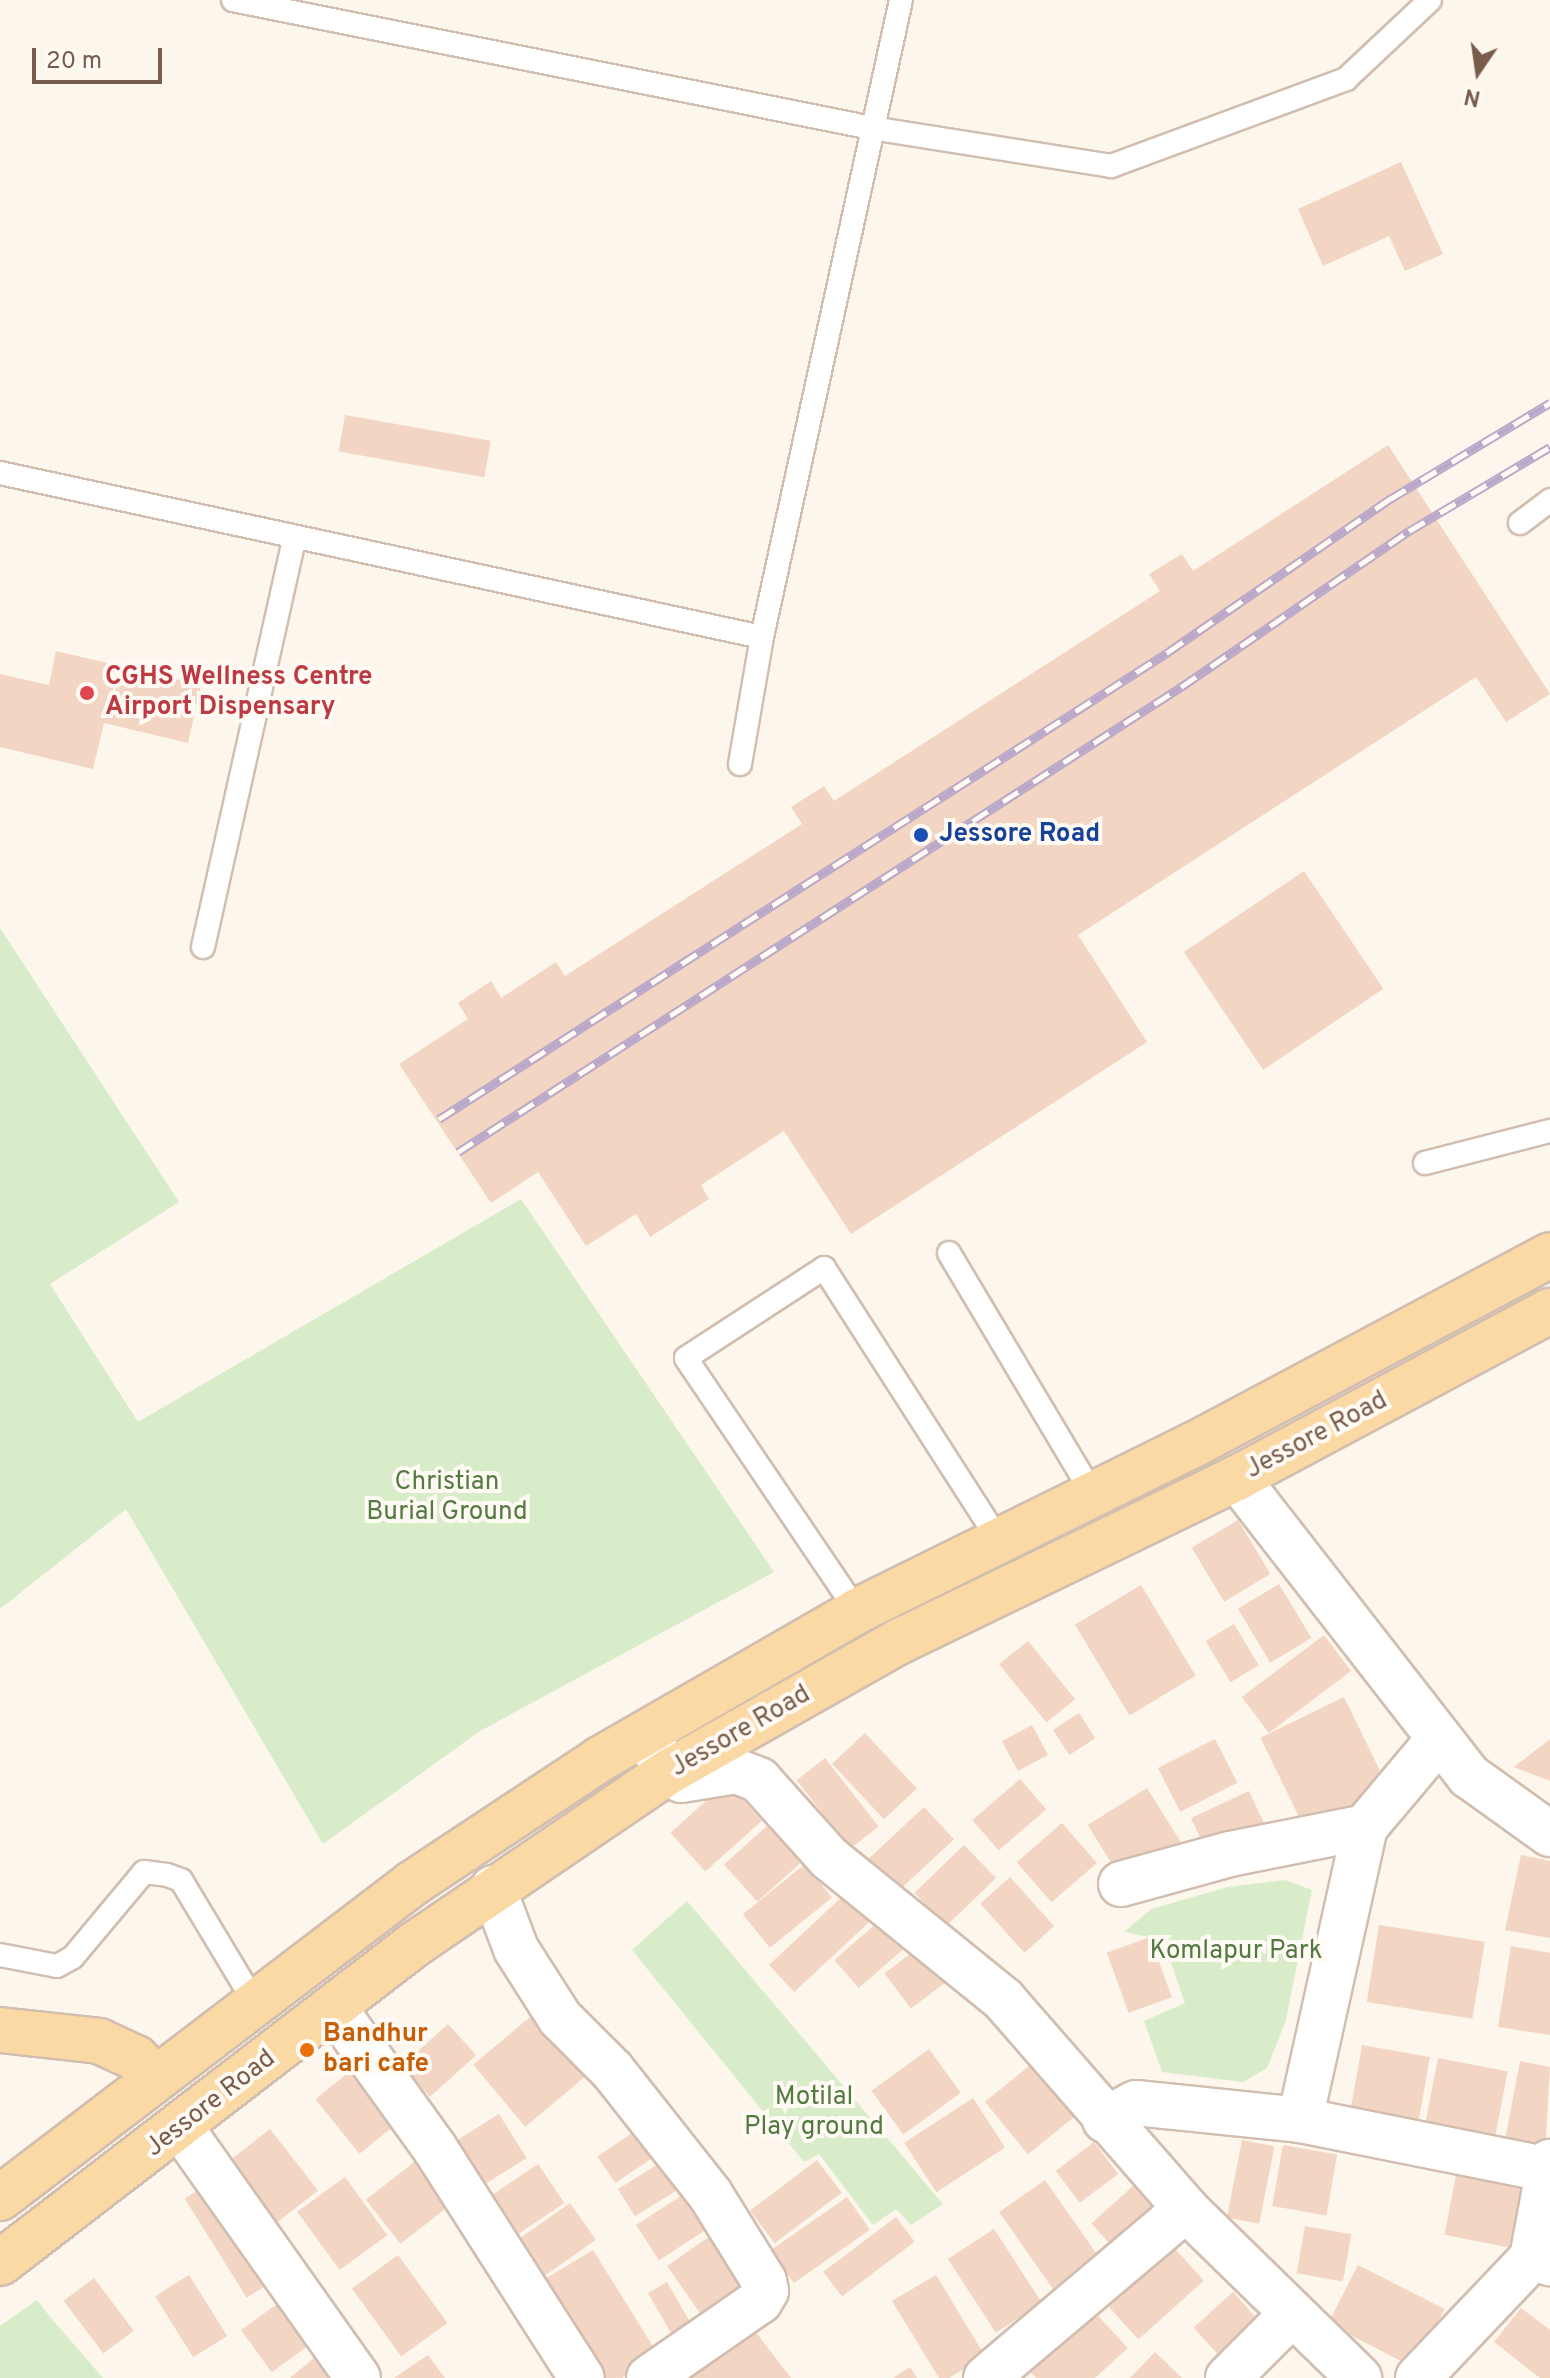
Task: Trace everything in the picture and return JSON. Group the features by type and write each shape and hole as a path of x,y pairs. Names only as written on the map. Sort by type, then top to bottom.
{"main road":[{"name":"Jessore Road","path":"0,2198 413,1883 643,1735 857,1611 1093,1495 1550,1255"},
{"name":"Jessore Road","path":"0,2263 493,1888 670,1771 900,1641 1237,1478 1550,1311"},
{"path":"0,2030 99,2041 136,2058 155,2078"}],"street":[{"path":"1237,1478 1469,1776 1550,1834"},
{"path":"643,1735 670,1771 681,1780 736,1771 759,1780 829,1858 1003,1999 1105,2120 1186,2209 1291,2315 1359,2378"},
{"path":"1300,2120 1365,1827 1439,1739"},
{"path":"1121,1884 1230,1854 1365,1827"},
{"path":"493,1888 516,1949 560,2018 612,2070 710,2194 764,2281 766,2291 760,2301 649,2378"},
{"path":"334,2008 434,2147 576,2375"},
{"path":"1105,2120 1136,2103 1300,2120 1549,2167 1541,2260 1418,2378"},
{"path":"181,2128 358,2378"},
{"path":"986,2378 1186,2209"},
{"path":"1228,2378 1291,2315"}],"lane":[{"path":"233,0 872,128 1111,166 1346,79 1430,0"},
{"path":"740,764 762,637 901,0"},
{"path":"0,473 762,637"},
{"path":"1520,523 1550,500"},
{"path":"203,947 295,537"},
{"path":"1425,1163 1550,1131"},
{"path":"949,1253 1093,1495"},
{"path":"857,1611 686,1358 824,1268 999,1541"},
{"path":"0,1955 57,1966 73,1957 144,1872 167,1875 181,1880 255,2003"}],"green space":[{"name":"Christian Burial Ground","path":"0,928 179,1202 50,1284 138,1422 521,1199 774,1572 480,1731 323,1844 126,1509 0,1609"},
{"name":"Komlapur Park","path":"1285,1880 1312,1890 1286,2020 1267,2068 1243,2082 1162,2072 1144,2021 1185,2003 1163,1940 1124,1932 1151,1909 1228,1887"},
{"name":"Motilal Play ground","path":"687,1901 943,2204 911,2225 896,2209 873,2225 819,2154 804,2162 632,1950"},
{"path":"37,2300 103,2378 0,2378 0,2326"}],"building":[{"path":"1401,162 1443,254 1405,271 1389,236 1323,266 1298,209"},
{"path":"345,415 491,441 484,477 339,451"},
{"name":"Jessore Road","path":"1388,445 1550,694 1506,722 1476,677 1078,935 1147,1042 851,1234 784,1131 701,1185 709,1199 650,1237 636,1214 586,1246 538,1172 491,1203 399,1064 468,1019 458,1003 491,981 501,998 556,962 565,976 802,824 791,807 824,786 834,801 1160,591 1149,574 1182,554 1193,571"},
{"path":"56,651 201,685 188,743 104,723 93,769 0,747 0,674 49,685"},
{"path":"1304,871 1383,989 1263,1070 1184,952"},
{"path":"1238,1520 1270,1574 1224,1602 1192,1548"},
{"path":"1279,1584 1311,1638 1270,1663 1238,1609"},
{"path":"1141,1585 1196,1676 1130,1716 1075,1625"},
{"path":"1234,1624 1259,1665 1230,1682 1206,1641"},
{"path":"1324,1635 1351,1671 1269,1733 1242,1697"},
{"path":"1028,1641 1075,1699 1046,1723 999,1664"},
{"path":"1344,1697 1388,1787 1304,1828 1260,1738"},
{"path":"1079,1713 1095,1738 1069,1755 1053,1730"},
{"path":"1032,1725 1048,1755 1018,1771 1002,1741"},
{"path":"865,1733 917,1789 884,1819 832,1764"},
{"path":"1215,1739 1237,1783 1180,1812 1158,1768"},
{"path":"1550,1739 1550,1781 1514,1767"},
{"path":"825,1758 879,1827 850,1849 797,1780"},
{"path":"1020,1779 1046,1809 999,1851 972,1820"},
{"path":"727,1782 762,1821 705,1871 671,1833"},
{"path":"1147,1788 1183,1846 1124,1883 1088,1825"},
{"path":"1249,1791 1265,1825 1207,1852 1191,1818"},
{"path":"924,1807 954,1839 896,1893 866,1861"},
{"path":"770,1823 803,1860 757,1902 724,1864"},
{"path":"1062,1823 1097,1863 1051,1902 1017,1862"},
{"path":"964,1845 996,1878 946,1926 914,1893"},
{"path":"1521,1855 1550,1861 1550,1938 1505,1930"},
{"path":"805,1864 832,1897 770,1948 743,1914"},
{"path":"1010,1877 1054,1926 1024,1953 980,1904"},
{"path":"845,1894 870,1921 794,1992 769,1965"},
{"path":"885,1916 909,1944 859,1988 834,1960"},
{"path":"1379,1925 1485,1942 1472,2019 1367,2002"},
{"path":"1150,1937 1172,1997 1129,2013 1107,1953"},
{"path":"1511,1946 1550,1953 1550,2035 1498,2027"},
{"path":"918,1948 944,1983 911,2008 884,1973"},
{"path":"536,2012 588,2074 525,2127 473,2065"},
{"path":"448,2024 476,2055 430,2097 402,2065"},
{"path":"1362,2045 1430,2057 1416,2135 1348,2123"},
{"path":"929,2049 961,2093 903,2134 872,2091"},
{"path":"1438,2058 1508,2072 1494,2142 1424,2129"},
{"path":"1520,2061 1550,2067 1545,2153 1504,2145"},
{"path":"1034,2062 1077,2115 1028,2154 985,2102"},
{"path":"359,2064 403,2118 360,2154 315,2099"},
{"path":"973,2098 1005,2147 936,2192 904,2143"},
{"path":"499,2114 527,2158 485,2184 457,2140"},
{"path":"270,2129 318,2190 270,2228 222,2167"},
{"path":"638,2129 656,2156 615,2183 597,2156"},
{"path":"1242,2140 1274,2146 1259,2224 1227,2218"},
{"path":"1094,2142 1118,2174 1080,2203 1056,2171"},
{"path":"1283,2145 1337,2155 1326,2216 1272,2206"},
{"path":"418,2159 452,2203 400,2244 366,2200"},
{"path":"817,2160 842,2193 775,2243 750,2211"},
{"path":"663,2161 680,2188 635,2216 618,2189"},
{"path":"538,2164 564,2203 518,2234 492,2195"},
{"path":"1457,2170 1526,2183 1513,2248 1444,2235"},
{"path":"345,2177 387,2235 340,2270 297,2212"},
{"path":"1045,2180 1101,2259 1055,2292 999,2212"},
{"path":"211,2182 273,2281 247,2298 185,2198"},
{"path":"1133,2186 1163,2219 1121,2257 1091,2223"},
{"path":"684,2194 707,2229 659,2260 636,2225"},
{"path":"847,2197 870,2230 794,2283 771,2250"},
{"path":"570,2203 596,2240 538,2280 513,2243"},
{"path":"896,2217 915,2242 842,2297 823,2272"},
{"path":"1305,2226 1351,2234 1343,2281 1297,2273"},
{"path":"994,2229 1042,2303 996,2333 948,2259"},
{"path":"713,2234 751,2289 706,2321 667,2266"},
{"path":"1169,2242 1204,2281 1138,2340 1104,2301"},
{"path":"593,2250 659,2356 622,2378 600,2378 540,2282"},
{"path":"398,2255 447,2323 401,2356 352,2289"},
{"path":"1358,2265 1444,2309 1414,2368 1328,2324"},
{"path":"189,2275 227,2336 193,2357 155,2296"},
{"path":"936,2275 985,2356 949,2378 939,2378 892,2301"},
{"path":"94,2278 134,2331 103,2354 64,2301"},
{"path":"667,2282 694,2328 674,2339 648,2293"},
{"path":"1233,2292 1264,2326 1224,2362 1194,2327"},
{"path":"288,2296 319,2338 272,2372 241,2330"},
{"path":"1087,2304 1128,2348 1095,2378 1036,2378 1022,2363"},
{"path":"1521,2308 1550,2330 1550,2378 1540,2378 1494,2342"},
{"path":"745,2318 791,2378 664,2378"},
{"path":"325,2349 349,2378 290,2378"},
{"path":"1155,2352 1182,2378 1130,2378"},
{"path":"428,2355 445,2378 394,2378"},
{"path":"910,2367 917,2378 893,2378"}],"railway":[{"path":"439,1119 1168,652 1390,499 1550,403"},
{"path":"458,1152 1181,687 1409,531 1550,447"}],"place":[{"name":"CGHS Wellness Centre Airport Dispensary","path":"87,693"},
{"name":"Jessore Road","path":"921,835"},
{"name":"Bandhur bari cafe","path":"307,2050"}]}
